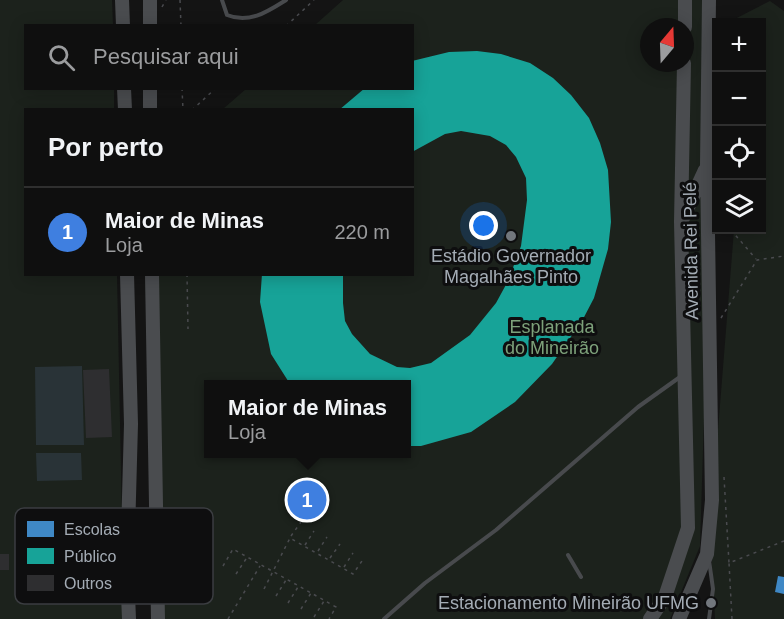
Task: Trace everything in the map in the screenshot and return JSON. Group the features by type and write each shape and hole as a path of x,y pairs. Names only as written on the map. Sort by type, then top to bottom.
{"main road":[{"path":"122,0 123,24"},
{"path":"150,0 150,24"},
{"path":"685,0 685,18"},
{"path":"699,0 709,15"},
{"name":"Avenida Rei Pelé","path":"679,619 698,579 708,546 712,500 707,166 709,0"},
{"name":"Avenida Rei Pelé","path":"650,619 664,597 681,554 688,528 681,222 684,72"},
{"path":"124,90 124,108"},
{"path":"681,222 707,166"},
{"path":"127,276 130,424 128,508"},
{"path":"152,276 156,508"},
{"path":"685,372 711,369"},
{"path":"130,424 154,405"},
{"path":"128,604 129,619"}],"lane":[{"path":"222,0 227,15 240,20 258,16 286,0"},
{"path":"384,619 425,583 496,530 685,372"},
{"path":"708,546 713,589 708,619"},
{"path":"568,555 581,578"}],"path":[{"path":"180,0 181,24"},
{"path":"288,24 314,0"},
{"path":"182,90 183,108"},
{"path":"194,108 214,90"},
{"path":"734,234 757,260"},
{"path":"716,326 757,260 784,256"},
{"path":"187,276 188,329"},
{"path":"724,468 732,619"},
{"path":"264,589 290,538 301,522"},
{"path":"304,546 314,531"},
{"path":"317,553 327,537"},
{"path":"290,538 353,574 364,558"},
{"path":"729,563 784,541"},
{"path":"329,560 340,544"},
{"path":"224,566 233,549 336,607 329,619"},
{"path":"343,568 354,553"},
{"path":"236,574 246,558"},
{"path":"228,619 260,566"},
{"path":"276,596 286,579"},
{"path":"288,603 298,586"},
{"path":"301,609 311,592"},
{"path":"314,617 324,600"}],"green space":[{"path":"0,0 112,0 113,24 24,24 24,90 114,90 114,108 24,108 24,276 117,276 122,508 15,508 15,604 124,604 124,619 0,619"},
{"name":"Esplanada do Mineirão","path":"343,0 702,0 706,354 700,546 670,619 152,619 152,604 213,604 213,508 151,508 145,276 414,276 414,108 224,108 245,90 414,90 414,24 316,24"},
{"path":"770,1 784,11 784,619 715,619 710,530 734,234 766,234 766,18 737,18"}],"shaded area":[{"path":"82,366 84,445 36,445 35,367"},
{"path":"36,453 81,453 82,480 37,481"}],"building: Escolas":[{"path":"778,576 784,577 784,594 775,592"}],"building: Público":[{"name":"Estádio Governador Magalhães Pinto","path":"477,51 501,54 530,63 553,78 571,95 589,118 600,143 608,170 611,222 608,249 594,298 582,321 552,364 515,402 471,432 421,446 411,446 411,380 287,380 271,354 260,302 262,276 343,276 345,321 352,334 370,354 397,367 410,368 431,363 470,335 496,303 508,281 521,246 527,200 526,178 516,157 506,145 490,136 461,131 445,134 414,151 414,108 341,108 363,90 414,90 414,61 449,52"}],"building: Outros":[{"path":"109,369 112,437 86,438 83,370"},
{"path":"0,554 9,554 9,570 0,570"}],"place":[{"name":"Estádio Governador Magalhães Pinto","path":"511,236"},
{"name":"Maior de Minas","path":"307,500"},
{"name":"Estacionamento Mineirão UFMG","path":"711,603"}]}
